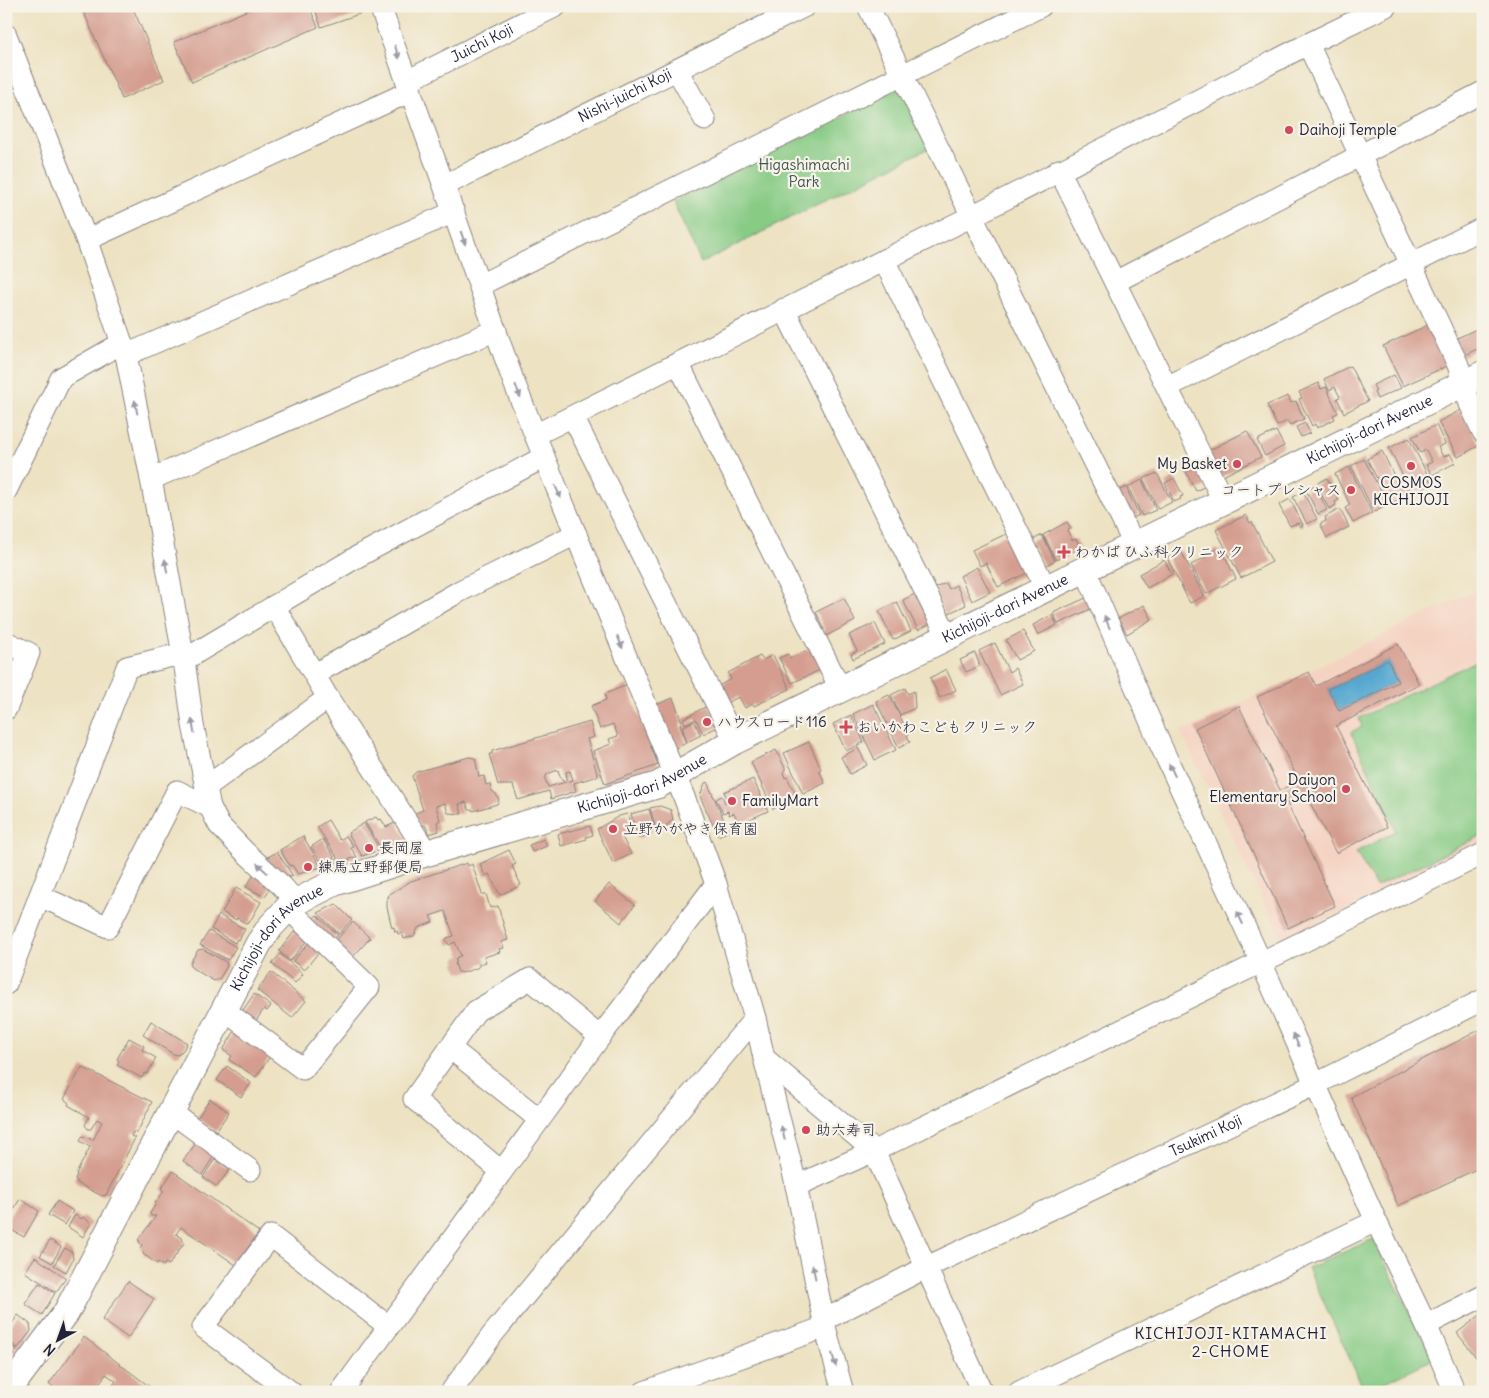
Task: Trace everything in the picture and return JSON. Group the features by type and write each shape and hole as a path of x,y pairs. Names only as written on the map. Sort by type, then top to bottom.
{"main road":[{"name":"Kichijoji-dori Avenue","path":"7,1392 66,1313 259,943 271,926 292,905 334,883 427,853 658,785 736,741 1474,378"}],"street":[{"path":"380,6 513,380 684,797 716,884 755,1018 796,1186 824,1324 843,1392"},
{"name":"Juichi Koji","path":"85,236 93,237 409,86 556,6"},
{"name":"Nishi-juichi Koji","path":"445,185 806,6"},
{"path":"868,6 1134,544"},
{"path":"480,285 1041,6"},
{"path":"535,435 1386,6"},
{"path":"6,35 85,236 124,349 151,479 184,660 193,725 208,797 219,825 282,886 292,905 369,987 303,1069 224,1010"},
{"path":"1308,44 1458,365 1474,378 1470,404 1483,432"},
{"path":"677,70 705,120"},
{"path":"1114,282 1483,92"},
{"path":"1058,170 1223,500"},
{"path":"6,490 61,378 124,349 454,212"},
{"path":"1167,387 1483,228"},
{"path":"884,260 1046,589"},
{"path":"784,309 948,637"},
{"path":"151,479 496,330"},
{"path":"678,363 841,690"},
{"path":"573,417 736,741"},
{"path":"6,984 127,667 172,656 184,660 355,558 544,457"},
{"path":"315,674 460,591 576,534"},
{"path":"1085,570 1160,744 1261,962 1376,1221 1426,1325 1455,1392"},
{"path":"274,606 328,698 427,853"},
{"path":"6,642 29,654 6,708"},
{"path":"208,797 328,698"},
{"path":"40,896 108,927 177,791 208,797"},
{"path":"796,1186 874,1151 1483,854"},
{"path":"341,1392 501,1171 716,884"},
{"path":"501,1171 414,1099 476,1012 530,979 600,1037"},
{"name":"Tsukimi Koji","path":"644,1392 824,1324 927,1268 1316,1084 1483,1000"},
{"path":"452,1392 494,1334 755,1018"},
{"path":"450,1048 540,1119"},
{"path":"764,1058 874,1151 982,1392"},
{"path":"171,1112 250,1170"},
{"path":"1019,1392 1376,1221"},
{"path":"291,1392 203,1327 270,1236 388,1326"},
{"path":"1426,1325 1483,1296"}],"shaded area":[{"name":"Daiyon Elementary School","path":"1483,587 1483,845 1282,940 1181,732"}],"green space":[{"name":"Higashimachi Park","path":"907,84 935,145 701,263 673,202"},
{"path":"1483,658 1483,835 1376,887 1356,852 1396,831 1351,732 1362,727 1359,718"},
{"path":"1373,1239 1433,1359 1365,1392 1308,1268"}],"water":[{"path":"1388,660 1398,682 1339,711 1328,689"}],"building":[{"path":"81,6 132,6 164,80 122,99"},
{"path":"257,6 309,6 318,27 192,82 174,42"},
{"path":"314,6 360,6 362,13 321,27"},
{"path":"1430,324 1449,365 1403,386 1383,346"},
{"path":"1483,326 1483,346 1461,357 1453,340"},
{"path":"1350,366 1368,401 1344,413 1337,398 1340,397 1335,387 1329,390 1324,379"},
{"path":"1394,375 1401,388 1377,399 1373,385"},
{"path":"1319,383 1321,389 1326,387 1338,413 1333,415 1335,419 1317,428 1315,424 1312,426 1299,399 1302,398 1299,392"},
{"path":"1288,396 1291,403 1296,401 1304,419 1290,425 1287,421 1277,426 1267,405"},
{"path":"1461,410 1480,445 1458,457 1438,422"},
{"path":"1305,423 1310,433 1301,437 1296,427"},
{"path":"1436,425 1445,444 1438,447 1443,457 1450,454 1455,463 1432,475 1426,465 1432,462 1426,450 1420,453 1412,437"},
{"path":"1247,431 1261,457 1219,478 1206,452"},
{"path":"1276,431 1284,446 1265,456 1257,440"},
{"name":"COSMOS KICHIJOJI","path":"1409,438 1432,484 1412,494 1389,448"},
{"path":"1382,451 1400,488 1405,486 1409,494 1390,504 1367,459"},
{"path":"1364,459 1388,505 1374,512 1351,466"},
{"path":"1197,467 1207,485 1196,491 1186,472"},
{"name":"コートプレシャス","path":"1349,467 1372,513 1353,523 1345,508 1350,505 1335,474"},
{"path":"1157,473 1172,502 1158,509 1143,479"},
{"path":"1174,478 1183,496 1174,502 1165,483"},
{"path":"1327,478 1339,500 1335,502 1336,505 1329,509 1316,484"},
{"path":"1142,480 1156,510 1142,516 1128,487"},
{"path":"1315,485 1327,510 1318,514 1306,490"},
{"path":"1126,487 1139,515 1129,520 1116,492"},
{"path":"1303,492 1317,519 1307,524 1293,497"},
{"path":"1290,499 1303,525 1300,527 1298,523 1290,526 1279,505"},
{"path":"1340,509 1349,527 1327,538 1320,524 1326,521 1325,517"},
{"path":"1246,515 1250,523 1252,522 1272,562 1241,578 1216,530"},
{"path":"1067,522 1071,529 1067,530 1072,540 1076,539 1080,548 1056,560 1043,535"},
{"path":"1008,533 1027,573 998,587 986,563 980,566 972,550"},
{"path":"1042,535 1055,561 1044,566 1031,541"},
{"path":"1217,549 1218,552 1222,550 1236,579 1206,594 1191,565 1206,557 1204,555"},
{"path":"1181,551 1204,596 1190,603 1167,558"},
{"path":"1164,560 1172,574 1147,588 1139,574"},
{"path":"977,567 990,592 972,601 960,576"},
{"path":"946,583 949,589 956,585 966,605 945,615 933,589"},
{"path":"919,592 934,622 918,630 903,600"},
{"path":"1088,597 1093,608 1058,624 1053,613"},
{"path":"844,598 855,621 826,636 816,612"},
{"path":"897,602 911,631 893,640 879,611"},
{"path":"1144,605 1152,619 1127,634 1118,619"},
{"path":"1052,615 1057,625 1038,635 1033,625"},
{"path":"875,623 885,644 853,659 851,654 857,651 849,635"},
{"path":"1023,631 1034,651 1017,660 1006,640"},
{"path":"995,643 1009,672 1015,668 1023,684 1000,695 979,651"},
{"path":"1398,644 1419,684 1336,726 1387,827 1336,853 1305,793 1287,803 1335,906 1288,928 1195,728 1239,706 1280,790 1299,781 1257,697 1309,672 1316,686","holes":["1388,660 1398,682 1339,711 1328,689"]},
{"path":"812,648 822,669 792,683 779,658 788,654 790,658"},
{"path":"975,653 980,666 966,672 960,660"},
{"path":"773,655 790,689 754,706 753,704 745,708 739,697 726,703 715,688 731,679 728,673 760,656 763,660"},
{"path":"946,669 956,690 940,698 930,678"},
{"path":"627,685 658,765 605,784 593,751 611,744 609,739 618,736 613,724 600,729 591,706 606,700 605,694"},
{"path":"905,688 908,694 914,691 915,708 900,715 891,695"},
{"path":"889,695 909,734 907,735 910,742 899,748 876,701"},
{"path":"673,698 682,722 680,724 686,743 669,749 653,706"},
{"path":"873,704 896,750 875,760 853,714"},
{"name":"ハウスロード116","path":"709,705 720,726 703,734 696,719 685,724 683,719"},
{"path":"851,715 864,742 846,751 833,724"},
{"path":"694,721 701,735 687,742 682,727"},
{"path":"590,722 594,737 587,739 598,776 574,783 576,791 551,799 549,791 518,800 513,785 498,785 489,754 492,754 492,751","holes":["558,770 563,781 566,780 566,772 570,771 573,780 548,787 545,779 547,774"]},
{"path":"809,742 825,783 803,794 784,753"},
{"path":"858,748 867,765 850,774 841,757"},
{"path":"776,750 786,770 783,772 785,778 787,777 797,797 773,809 751,762"},
{"path":"469,757 475,758 479,777 484,776 486,785 490,784 491,790 499,800 497,804 473,811 472,809 469,810 466,802 459,804 462,814 448,813 445,803 436,806 440,820 437,822 439,831 429,834 425,825 421,826 413,814 423,810 412,776 416,772"},
{"path":"753,779 768,811 739,824 734,813 729,815 728,811 723,813 716,799 722,796 725,803 728,802 724,792"},
{"path":"707,782 729,831 718,836 700,796"},
{"path":"660,806 671,810 673,820 657,833 650,808"},
{"path":"649,809 655,830 647,832 648,835 638,838 631,814"},
{"path":"627,814 630,823 627,824 631,832 622,837 631,854 613,863 597,829 619,816"},
{"path":"376,817 378,820 381,819 386,827 397,822 408,841 382,850 365,822"},
{"path":"328,820 340,840 346,836 354,847 351,848 357,857 340,862 317,827"},
{"path":"364,823 380,850 362,856 348,833"},
{"path":"590,826 593,835 586,837 587,839 561,846 558,834"},
{"path":"303,836 321,867 298,874 292,865 290,866 280,850"},
{"path":"323,839 337,862 324,866 311,847"},
{"path":"544,839 547,846 532,852 529,845"},
{"path":"509,850 516,864 512,866 521,885 500,895 489,874 485,876 480,864"},
{"path":"277,852 293,876 282,879 264,859"},
{"path":"467,863 468,866 472,864 482,894 486,894 490,908 498,906 508,940 501,942 504,948 499,949 500,952 484,957 486,962 479,964 477,968 462,973 458,972 455,963 457,962 455,959 461,956 455,942 449,945 446,940 454,936 445,911 430,916 433,922 418,928 414,936 404,939 402,933 398,934 397,931 395,932 394,927 392,928 387,898 389,897 388,895 411,881"},
{"path":"256,871 271,886 265,897 246,887"},
{"path":"609,884 635,905 621,923 595,901"},
{"path":"236,888 261,902 247,924 222,912"},
{"path":"336,904 352,920 339,934 318,913"},
{"path":"219,915 245,929 239,940 237,939 235,943 211,929"},
{"path":"317,915 338,935 331,941 310,921"},
{"path":"353,922 370,938 351,959 333,943"},
{"path":"209,931 236,947 228,960 200,945"},
{"path":"302,931 310,937 290,961 279,951 294,932"},
{"path":"311,940 320,951 304,970 293,961"},
{"path":"203,949 226,962 227,966 219,979 214,981 192,968 190,963 198,950"},
{"path":"280,954 303,974 295,983 272,964"},
{"path":"271,972 306,1001 292,1018 257,990"},
{"path":"254,994 271,1006 267,1011 264,1009 253,1025 241,1013"},
{"path":"151,1021 187,1043 178,1055 173,1054 143,1035"},
{"path":"1483,1028 1483,1166 1398,1206 1351,1097"},
{"path":"235,1031 271,1055 256,1077 229,1060 232,1056 223,1050"},
{"path":"129,1038 144,1046 142,1050 156,1058 147,1074 145,1073 142,1078 117,1065 119,1061 117,1059"},
{"path":"227,1066 251,1083 241,1097 217,1080"},
{"path":"82,1067 152,1102 137,1133 133,1132 131,1136 135,1138 106,1195 102,1196 77,1183 75,1180 76,1174 90,1147 80,1141 81,1138 83,1136 93,1140 102,1122 97,1119 91,1129 88,1129 85,1125 89,1117 68,1105 69,1103 64,1099"},
{"path":"210,1099 229,1112 216,1131 197,1118"},
{"path":"196,1143 214,1156 202,1175 183,1161"},
{"path":"215,1159 230,1169 217,1187 203,1177"},
{"path":"173,1171 259,1232 236,1265 181,1227 176,1234 183,1239 184,1243 169,1265 165,1263 164,1266 158,1262 157,1264 143,1254 144,1252 140,1248 142,1245 138,1240 156,1216 151,1216 150,1213 164,1191 161,1189"},
{"path":"20,1199 39,1211 24,1237 6,1227 6,1222"},
{"path":"57,1201 73,1211 65,1225 48,1215"},
{"path":"75,1215 81,1219 83,1217 91,1223 83,1237 68,1227"},
{"path":"50,1240 61,1247 52,1263 40,1256"},
{"path":"65,1248 72,1252 73,1259 66,1272 54,1265"},
{"path":"35,1257 66,1278 56,1292 25,1272"},
{"path":"128,1281 154,1299 128,1338 102,1320"},
{"path":"39,1283 55,1293 42,1315 25,1304"},
{"path":"1483,1313 1483,1366 1457,1333"},
{"path":"18,1315 30,1324 31,1331 18,1348 6,1340 6,1332"},
{"path":"84,1337 154,1390 152,1392 108,1392 116,1381 106,1374 93,1392 59,1392 49,1384"},
{"path":"6,1342 17,1349 6,1365"}],"place":[{"name":"Daihoji Temple","path":"1289,130"},
{"name":"My Basket","path":"1237,464"},
{"name":"COSMOS KICHIJOJI","path":"1411,466"},
{"name":"コートプレシャス","path":"1351,490"},
{"name":"わかば ひふ科クリニック","path":"1064,552"},
{"name":"ハウスロード116","path":"707,722"},
{"name":"おいかわこどもクリニック","path":"846,727"},
{"name":"Daiyon Elementary School","path":"1346,789"},
{"name":"FamilyMart","path":"732,801"},
{"name":"立野かがやき保育園","path":"613,829"},
{"name":"長岡屋","path":"369,848"},
{"name":"練馬立野郵便局","path":"308,867"},
{"name":"助六寿司","path":"806,1130"}],"district":[{"name":"KICHIJOJI-KITAMACHI 2-CHOME","path":"1231,1342"}]}
